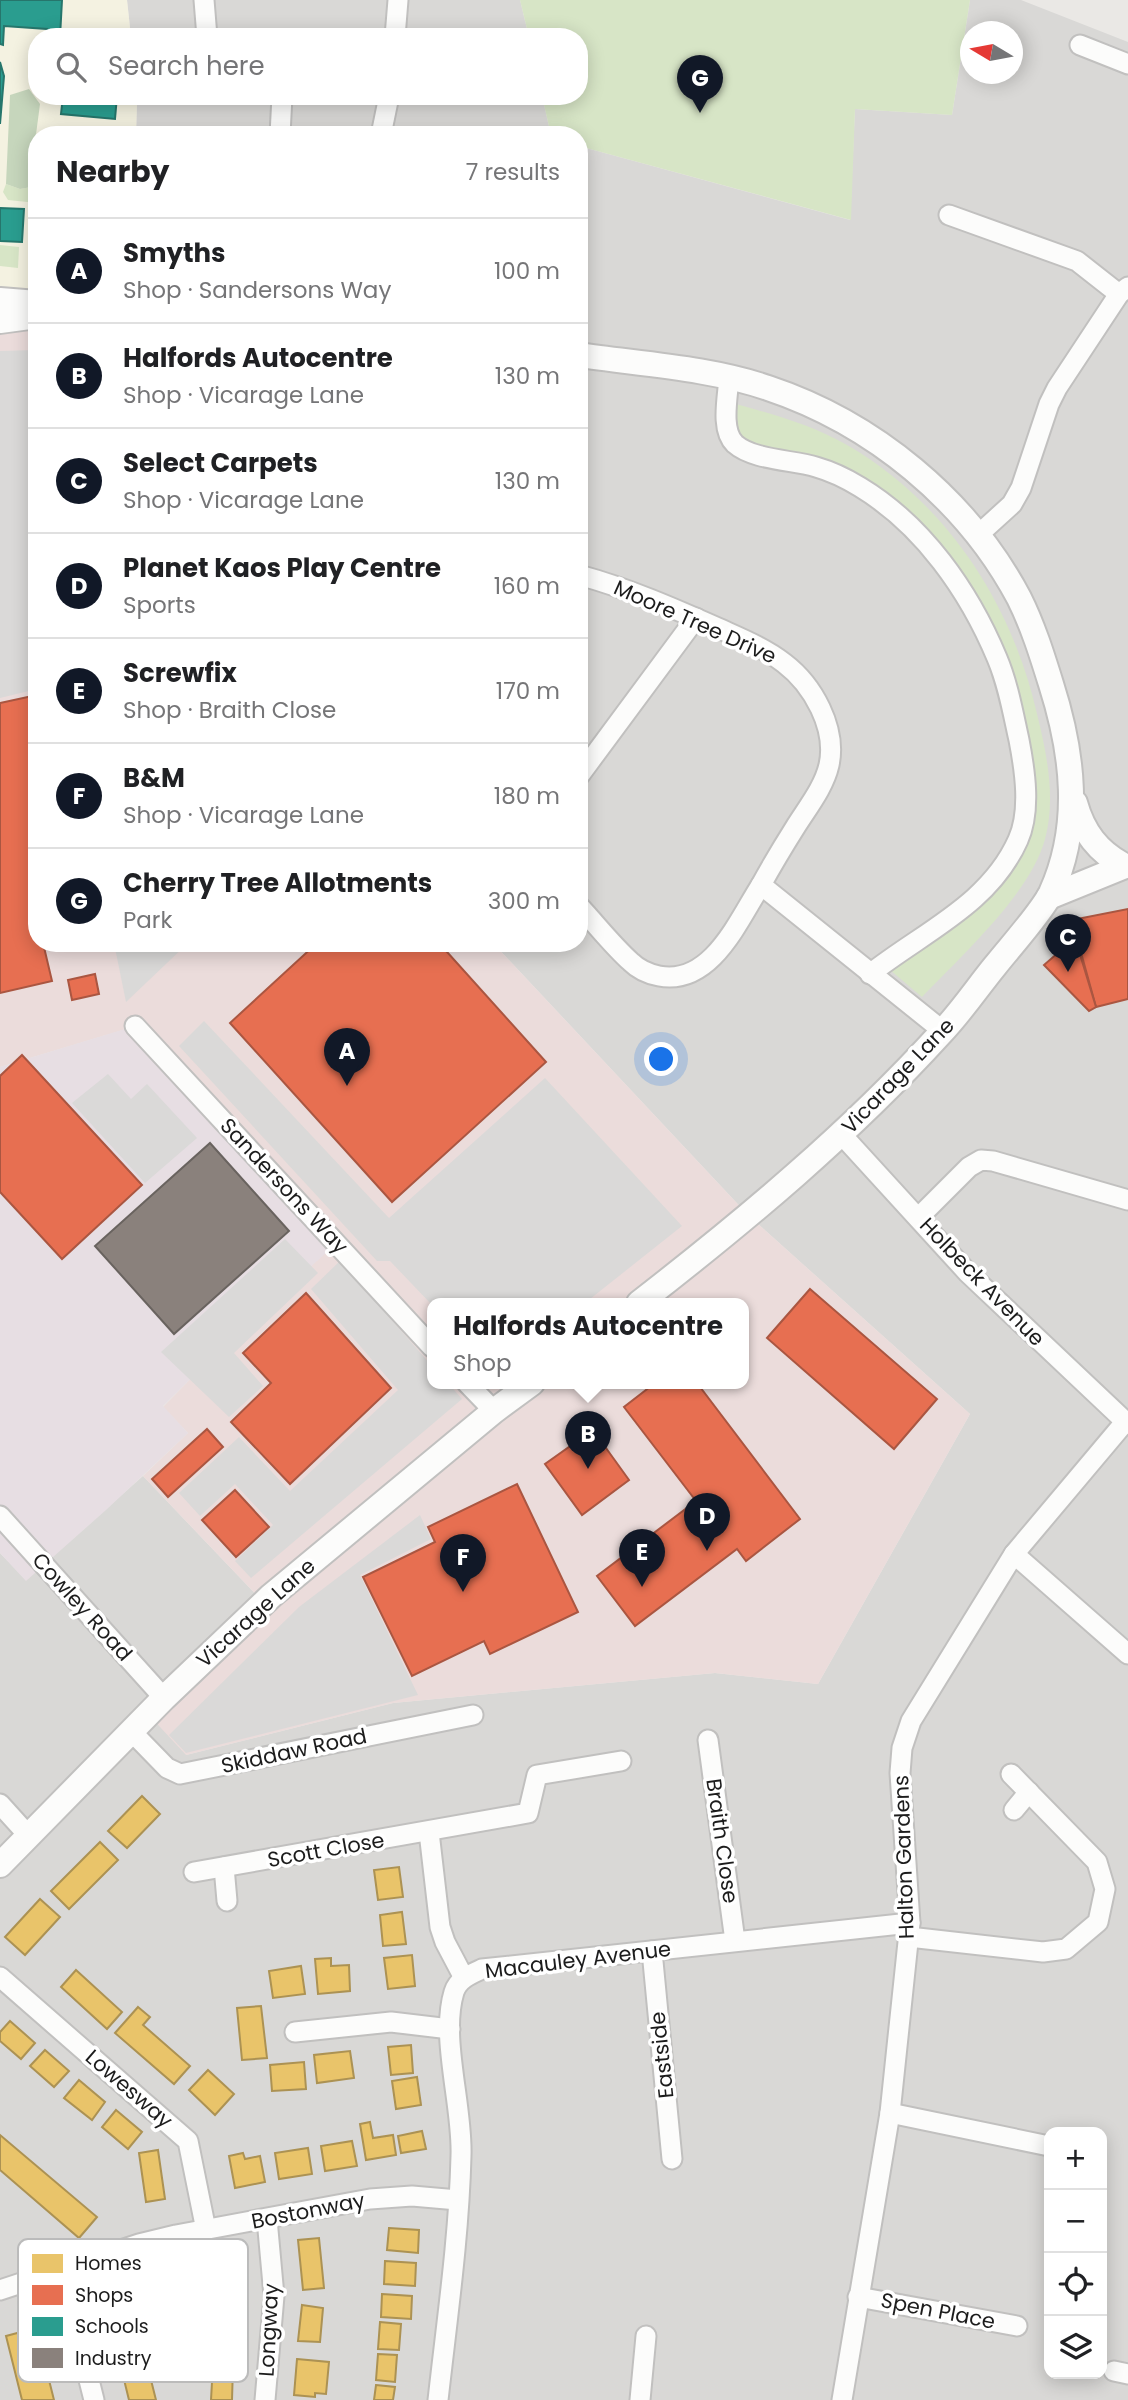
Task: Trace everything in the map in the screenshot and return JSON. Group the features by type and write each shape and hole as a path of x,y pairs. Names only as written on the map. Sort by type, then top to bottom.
{"street":[{"path":"204,0 206,28"},
{"path":"396,28 398,0"},
{"path":"1080,45 1128,64"},
{"path":"280,126 282,105"},
{"path":"383,126 386,105"},
{"path":"949,215 1077,261 1124,291 1057,388 1049,404 1021,488 1012,504 978,535"},
{"path":"0,300 28,302"},
{"path":"0,321 28,317"},
{"path":"588,356 729,377 769,388 801,401 871,438 905,461 929,482 978,535 1018,597 1034,630 1060,713 1070,761 1072,796 1079,820 1100,850 1127,866"},
{"path":"729,377 727,432 734,443 755,453 818,467 860,486 894,512 923,541 956,580 979,620 998,661 1012,706 1024,778 1024,804 1019,838 1002,868 970,904 870,974"},
{"name":"Moore Tree Drive","path":"588,578 631,591 696,618 768,652 785,663 817,702 827,724 831,756 825,777 761,885 724,943 706,963 682,977 667,977 641,970 588,916"},
{"path":"588,764 696,618"},
{"name":"Vicarage Lane","path":"645,1298 842,1135 943,1031 1049,897 1065,855 1072,796"},
{"path":"1065,855 1127,866"},
{"path":"1049,897 1127,866"},
{"path":"761,885 943,1031"},
{"name":"Sandersons Way","path":"135,1026 427,1342"},
{"name":"Holbeck Avenue","path":"842,1135 968,1273 1127,1423"},
{"path":"919,1217 969,1167 981,1160 993,1161 1128,1200"},
{"path":"473,1389 494,1411"},
{"name":"Vicarage Lane","path":"0,1865 164,1698 296,1574 524,1389"},
{"name":"Halton Gardens","path":"842,2400 890,2113 909,1930 900,1773 902,1748 911,1721 1014,1554 1127,1423"},
{"name":"Cowley Road","path":"0,1516 164,1698"},
{"path":"1014,1554 1128,1654"},
{"name":"Skiddaw Road","path":"131,1731 167,1768 180,1774 472,1715"},
{"name":"Braith Close","path":"709,1740 735,1941"},
{"name":"Scott Close","path":"194,1872 528,1814 537,1775 621,1761"},
{"name":"Macauley Avenue","path":"438,2400 458,2200 461,2127 450,2029 454,1990 464,1978 482,1969 735,1941 909,1930 1043,1952 1066,1949 1098,1922 1105,1889 1097,1862 1011,1774"},
{"path":"1014,1810 1029,1792"},
{"path":"0,1804 28,1835"},
{"path":"429,1832 440,1927 464,1978"},
{"path":"223,1867 227,1901"},
{"name":"Eastside","path":"652,1951 672,2159"},
{"name":"Lowesway","path":"0,1977 188,2141 206,2230"},
{"path":"295,2032 391,2022 450,2029"},
{"path":"890,2113 1044,2145"},
{"name":"Bostonway","path":"163,2239 370,2199 412,2196 458,2200"},
{"name":"Longway","path":"265,2400 274,2296 267,2219"},
{"name":"Bostonway","path":"0,2290 18,2284"},
{"name":"Spen Place","path":"858,2297 1017,2326"},
{"path":"640,2400 646,2336"},
{"path":"90,2382 94,2400"}],"shaded area":[{"path":"0,0 127,0 130,28 28,28 28,105 137,105 136,126 28,126 28,302 0,300"},
{"path":"127,0 520,0 527,28 130,28"},
{"path":"970,0 1021,0 1128,42 1128,2400 0,2400 0,1553 26,1580 143,1476 264,1603 186,1755 393,1703 715,1673 818,1684 970,1414 748,1215 501,952 588,952 588,148 850,220 855,109 952,115 960,64 960,84 1023,84 1023,21 967,21"},
{"path":"137,105 544,105 549,126 136,126"},
{"path":"28,317 28,952 501,952 748,1215 970,1414 818,1684 715,1673 393,1703 186,1755 148,1714 264,1603 143,1476 188,1433 163,1407 215,1354 336,1243 136,1026 0,1067 0,321"},
{"path":"28,350 28,691 0,698 0,351"},
{"path":"116,952 179,952 126,1002"},
{"path":"204,1021 389,1218 545,1078 682,1226 591,1298 427,1300 390,1261 377,1261 179,1046"},
{"path":"135,1026 337,1243 235,1335 163,1406 188,1433 26,1581 0,1553 0,1067"},
{"path":"108,1074 131,1099 147,1084 197,1138 145,1183 72,1103"},
{"path":"285,1239 318,1273 234,1353 263,1386 229,1417 161,1352"},
{"path":"340,1261 427,1360 427,1389 453,1389 462,1399 251,1578 235,1561 273,1525 235,1484 200,1516 179,1493 239,1437 290,1491 398,1390 311,1289"},
{"path":"420,1515 431,1539 360,1575 418,1695 186,1753 169,1735 299,1607"}],"green space":[{"path":"520,0 970,0 967,21 960,21 960,64 952,115 855,109 851,220 588,148 588,126 549,126 544,105 588,105 588,28 527,28"},
{"path":"28,89 28,105 40,105 37,126 28,126 28,188 20,189 6,184 10,95"},
{"path":"6,184 20,189 28,188 28,202 8,200 3,192"},
{"path":"0,245 19,247 18,268 0,266"},
{"path":"728,402 819,431 883,468 915,495 970,559 1011,633 1026,673 1041,729 1049,776 1050,808 1045,839 1037,860 1010,902 974,944 922,997 883,964 969,904 1019,838 1012,706 956,580 860,486 744,449"}],"building: Homes":[{"path":"142,1796 160,1814 127,1848 108,1831"},
{"path":"100,1842 118,1860 69,1909 51,1891"},
{"path":"399,1867 403,1897 378,1900 374,1870"},
{"path":"40,1899 60,1917 25,1955 5,1937"},
{"path":"402,1912 406,1944 383,1946 380,1915"},
{"path":"412,1955 415,1986 388,1989 384,1958"},
{"path":"331,1958 331,1966 349,1965 350,1991 318,1994 315,1959"},
{"path":"301,1966 305,1994 273,1998 269,1971"},
{"path":"76,1970 122,2012 107,2029 61,1987"},
{"path":"261,2006 267,2058 242,2060 237,2008"},
{"path":"138,2007 150,2017 143,2025 190,2066 174,2084 115,2033"},
{"path":"10,2021 35,2043 21,2059 0,2041 0,2032"},
{"path":"411,2045 413,2073 391,2075 388,2047"},
{"path":"45,2050 69,2071 54,2087 30,2066"},
{"path":"350,2051 354,2078 317,2083 314,2055"},
{"path":"304,2062 306,2089 272,2091 270,2065"},
{"path":"208,2070 234,2094 215,2115 189,2090"},
{"path":"417,2077 421,2105 396,2109 392,2081"},
{"path":"79,2080 105,2102 92,2120 64,2098"},
{"path":"116,2110 142,2132 128,2149 102,2127"},
{"path":"370,2122 373,2138 393,2135 396,2155 366,2160 360,2124"},
{"path":"422,2131 426,2149 401,2153 398,2136"},
{"path":"0,2135 97,2217 79,2238 0,2170"},
{"path":"352,2141 357,2166 325,2171 321,2146"},
{"path":"308,2148 312,2174 279,2179 275,2153"},
{"path":"158,2150 165,2199 146,2202 139,2153"},
{"path":"243,2153 245,2159 260,2156 265,2182 235,2188 229,2156"},
{"path":"389,2228 419,2230 418,2253 387,2250"},
{"path":"319,2238 324,2288 303,2290 298,2240"},
{"path":"385,2261 416,2263 415,2286 384,2284"},
{"path":"382,2294 412,2296 411,2319 381,2317"},
{"path":"302,2305 323,2308 320,2342 298,2341"},
{"path":"380,2322 401,2324 399,2350 378,2349"},
{"path":"18,2333 18,2382 50,2382 54,2400 22,2400 6,2336"},
{"path":"378,2354 397,2355 395,2382 376,2380"},
{"path":"297,2359 329,2362 326,2394 315,2393 315,2397 294,2395"},
{"path":"125,2382 152,2382 156,2400 129,2400"},
{"path":"212,2382 233,2382 232,2400 211,2400"},
{"path":"376,2385 395,2387 393,2400 374,2400"}],"building: Shops":[{"path":"28,697 28,952 45,952 52,981 0,993 0,703"},
{"path":"1128,909 1128,999 1096,1007 1072,920"},
{"path":"1075,938 1096,1007 1089,1011 1044,965"},
{"path":"307,952 447,952 546,1062 392,1202 230,1023"},
{"path":"95,974 99,994 72,1000 68,980"},
{"path":"22,1055 142,1185 62,1259 0,1192 0,1076"},
{"path":"810,1289 937,1399 894,1449 767,1338"},
{"path":"306,1293 391,1388 290,1484 231,1422 271,1383 243,1353"},
{"path":"647,1389 702,1389 800,1519 746,1561 737,1549 635,1626 597,1576 696,1501 624,1407"},
{"path":"207,1429 223,1447 168,1497 152,1479"},
{"path":"593,1430 629,1480 582,1515 545,1464"},
{"path":"517,1484 578,1612 490,1654 484,1641 412,1676 363,1577 435,1542 428,1527"},
{"path":"235,1490 269,1527 236,1557 202,1520"}],"building: Schools":[{"path":"0,0 62,0 60,28 4,26 3,45 0,44"},
{"path":"0,62 4,76 0,124"},
{"path":"62,105 116,105 115,119 61,114"},
{"path":"0,208 24,209 22,242 0,241"}],"building: Industry":[{"path":"210,1143 289,1231 174,1334 95,1246"}],"place":[{"name":"Cherry Tree Allotments","path":"700,113"},
{"name":"Select Carpets","path":"1068,972"},
{"name":"Smyths","path":"347,1086"},
{"name":"Halfords Autocentre","path":"588,1469"},
{"name":"Planet Kaos Play Centre","path":"707,1551"},
{"name":"Screwfix","path":"642,1587"},
{"name":"B&M","path":"463,1592"}]}
